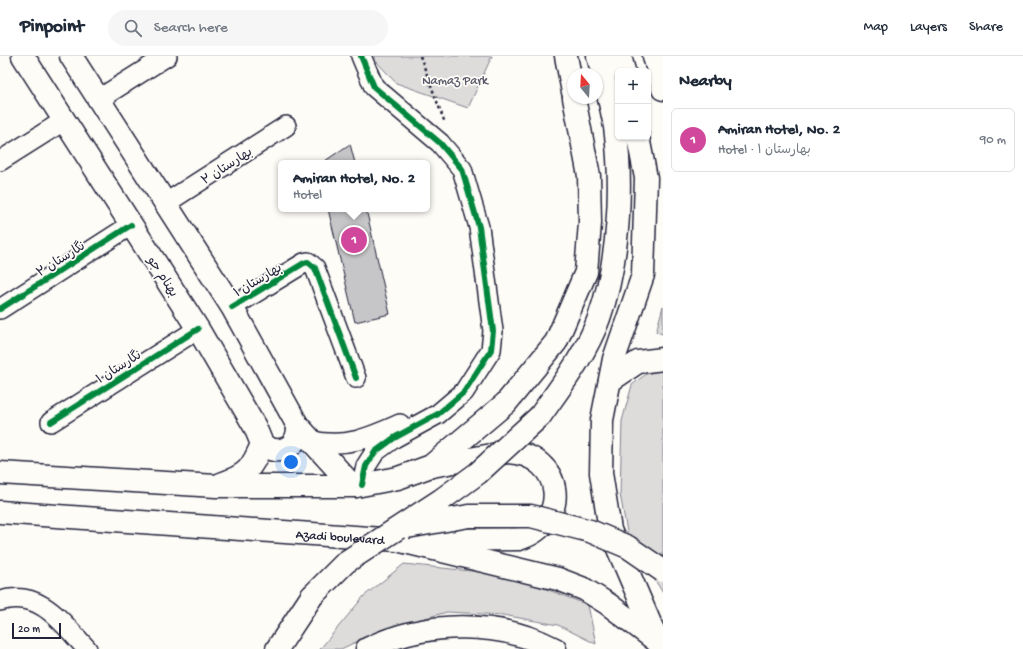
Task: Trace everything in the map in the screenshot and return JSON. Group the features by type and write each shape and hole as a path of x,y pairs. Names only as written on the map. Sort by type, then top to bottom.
{"main road":[{"name":"بهنام جو","path":"23,56 198,329 255,427 262,444"},
{"path":"71,56 232,307 305,433 349,482 359,486"},
{"path":"566,56 568,68"},
{"path":"277,649 312,596 346,562 397,534 478,473 540,416 576,366 599,319 614,262 619,193 614,127 598,56"},
{"path":"620,56 623,68"},
{"path":"654,56 663,89"},
{"path":"431,466 506,403 556,342 586,272 590,223 589,176 575,104"},
{"path":"639,140 646,178 643,275 614,359 602,420 601,473 610,530 660,646"},
{"path":"610,381 638,362 663,359"},
{"path":"216,486 240,478 254,464 262,444 274,451 287,449 296,439 305,433"},
{"path":"0,473 216,486 359,486 398,478 431,466 508,452 528,455 544,466 553,483 554,504 551,514 538,530 519,539 397,534"},
{"name":"Azadi boulevard","path":"0,512 397,534 558,579 584,589 608,604 660,646"},
{"path":"397,534 469,516 531,516 590,531 628,547 663,571"},
{"path":"367,649 387,639 441,627 497,629 555,649"}],"street":[{"path":"99,99 167,56"},
{"path":"359,486 366,466 376,452 394,438 438,414 464,392 487,357 493,342 487,281 479,227 462,169 440,143 374,87 361,56"},
{"path":"0,161 65,120"},
{"name":"بهارستان ۲","path":"166,203 286,126"},
{"name":"نگارستان ۲","path":"0,309 131,225"},
{"name":"بهارستان ۱","path":"232,307 308,262 315,268 356,378"},
{"path":"305,433 340,444 377,434 423,412 463,381 476,361 487,334 487,281"},
{"name":"نگارستان ۱","path":"51,422 198,329"},
{"path":"0,601 13,597 32,599 50,610 87,649"}],"path":[{"path":"420,56 446,126"}],"green space":[{"name":"Namaz Park","path":"374,56 492,56 468,108 396,83 376,61"},
{"path":"663,306 663,334 656,332"},
{"path":"663,370 663,593 628,537 620,494 622,421 632,385 646,374"},
{"path":"404,564 509,575 588,605 596,644 558,625 503,615 447,612 381,630 341,649 320,649 364,596"}],"building":[{"path":"350,144 354,160 326,160"},
{"path":"329,212 367,212 390,314 355,322"}],"cycle path":[{"path":"361,56 374,87 440,143 462,169 479,227 493,331 491,350 464,392 438,414 394,438 375,452 366,466 362,485"},
{"path":"0,309 131,225"},
{"path":"232,307 308,262 315,268 356,378"},
{"path":"51,422 198,329"}],"place":[{"name":"Amiran Hotel, No. 2","path":"354,240"}]}
